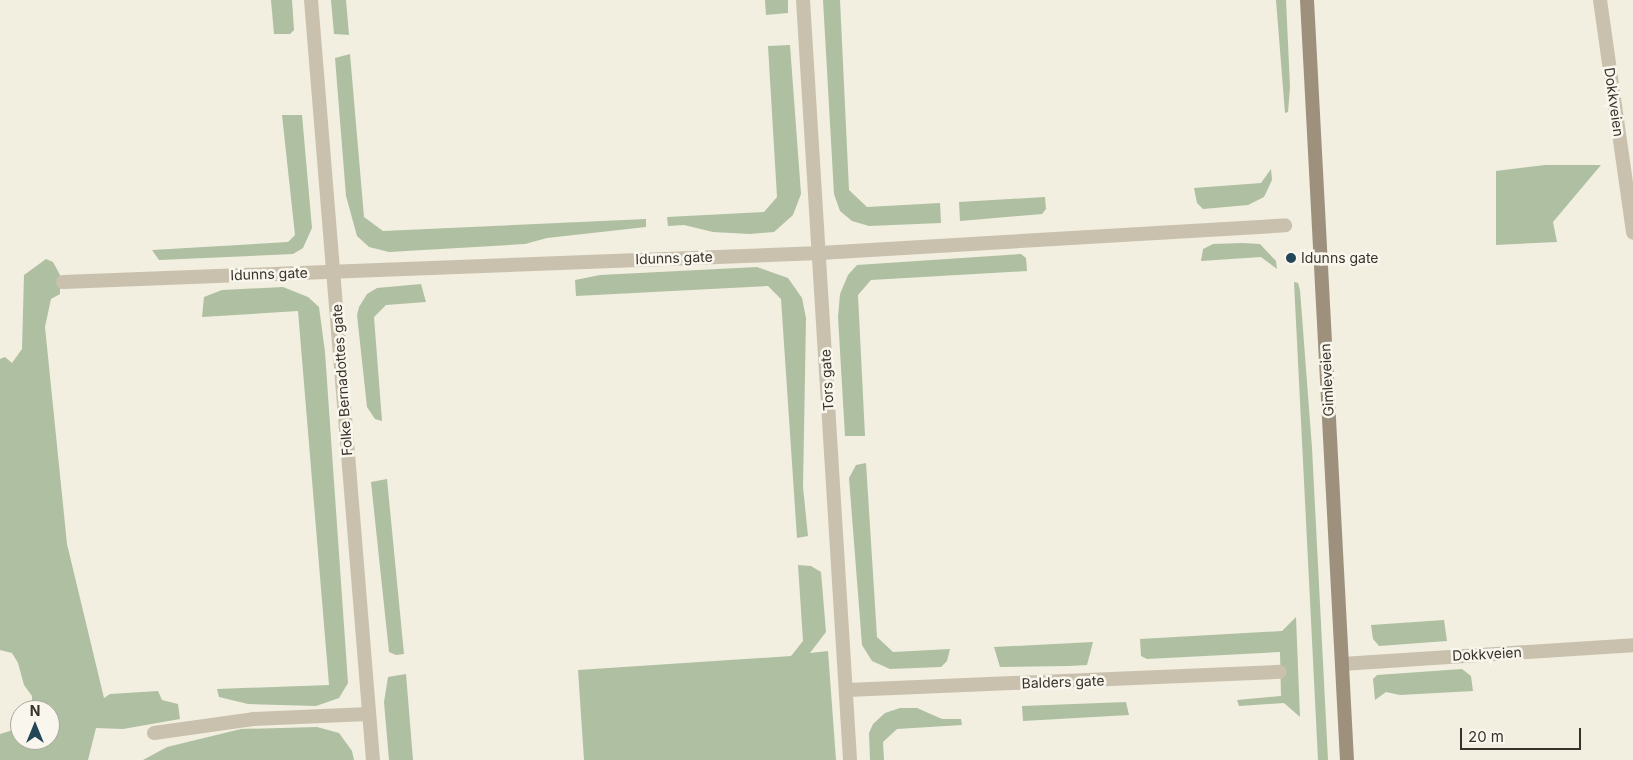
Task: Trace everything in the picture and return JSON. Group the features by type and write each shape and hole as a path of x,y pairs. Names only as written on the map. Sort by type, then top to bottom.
{"main road":[{"name":"Gimleveien","path":"1307,0 1347,760"}],"street":[{"name":"Folke Bernadottes gate","path":"311,0 373,760"},
{"name":"Tors gate","path":"804,0 850,760"},
{"name":"Dokkveien","path":"1600,0 1633,233"},
{"name":"Idunns gate","path":"63,282 820,252 1285,226"},
{"name":"Dokkveien","path":"1342,664 1633,645"},
{"name":"Balders gate","path":"846,690 1280,672"},
{"path":"154,734 253,719 368,714"}],"green space":[{"path":"271,0 292,0 294,30 290,34 274,34"},
{"path":"331,0 346,0 349,35 334,34"},
{"path":"765,0 788,0 788,13 766,15"},
{"path":"823,0 840,0 849,190 867,207 940,203 941,223 869,226 852,221 840,211 834,194"},
{"path":"1276,0 1286,0 1290,87 1288,112 1285,113"},
{"path":"790,45 801,194 793,215 774,232 750,234 713,232 684,225 668,226 667,217 764,212 777,197 768,46"},
{"path":"350,54 364,217 383,231 646,219 646,227 547,238 525,244 389,252 369,247 357,236 346,196 335,58"},
{"path":"282,115 302,115 312,228 303,248 293,254 159,260 152,250 288,242 295,235"},
{"path":"1545,165 1601,165 1553,222 1557,242 1496,245 1496,171"},
{"path":"1271,169 1272,180 1264,197 1248,205 1203,209 1197,203 1194,188 1261,183"},
{"path":"1045,197 1046,209 1042,214 960,221 959,202"},
{"path":"1213,244 1260,244 1276,261 1277,269 1261,257 1201,261 1203,249"},
{"path":"1021,254 1026,258 1027,271 871,280 858,295 865,436 845,436 838,317 840,294 848,275 857,265"},
{"path":"46,259 53,262 60,275 60,294 51,299 45,327 67,544 104,698 110,694 158,691 162,700 178,704 180,719 123,729 96,728 88,760 0,760 0,734 10,731 10,750 60,750 60,700 32,700 32,696 24,685 18,663 12,653 0,650 0,359 5,357 12,363 22,349 24,275"},
{"path":"757,267 788,278 802,298 806,318 803,487 808,536 797,538 781,299 768,286 576,296 575,280 600,275"},
{"path":"1294,282 1298,283 1300,290 1312,448 1328,760 1318,760"},
{"path":"421,284 426,302 386,305 374,317 382,421 375,419 367,407 357,315 359,307 367,294 377,288"},
{"path":"283,287 308,297 319,307 325,352 348,683 339,698 316,706 248,704 219,697 217,689 329,685 298,311 202,317 204,297 222,290"},
{"path":"866,463 877,637 893,652 950,649 947,661 941,667 890,669 872,661 862,645 849,478 856,465"},
{"path":"387,479 404,654 396,655 389,652 371,482"},
{"path":"798,565 811,566 821,572 826,632 810,653 828,651 836,760 584,760 578,670 791,656 803,641"},
{"path":"1296,617 1300,717 1284,703 1239,706 1237,700 1281,696 1280,652 1147,659 1141,656 1140,639 1282,631"},
{"path":"1444,620 1447,641 1379,646 1373,639 1371,625"},
{"path":"1093,642 1087,665 1069,666 1000,667 994,647"},
{"path":"1462,669 1471,676 1473,691 1400,695 1386,692 1375,700 1373,679 1377,675"},
{"path":"406,674 413,760 389,760 384,702 388,677"},
{"path":"1126,702 1129,715 1023,721 1022,706"},
{"path":"900,708 917,708 942,719 961,719 962,725 897,729 883,742 884,760 870,760 869,733 873,724 885,713"},
{"path":"317,727 339,733 352,751 354,760 143,760 167,747 241,729"}],"place":[{"name":"Idunns gate","path":"1291,258"}]}
